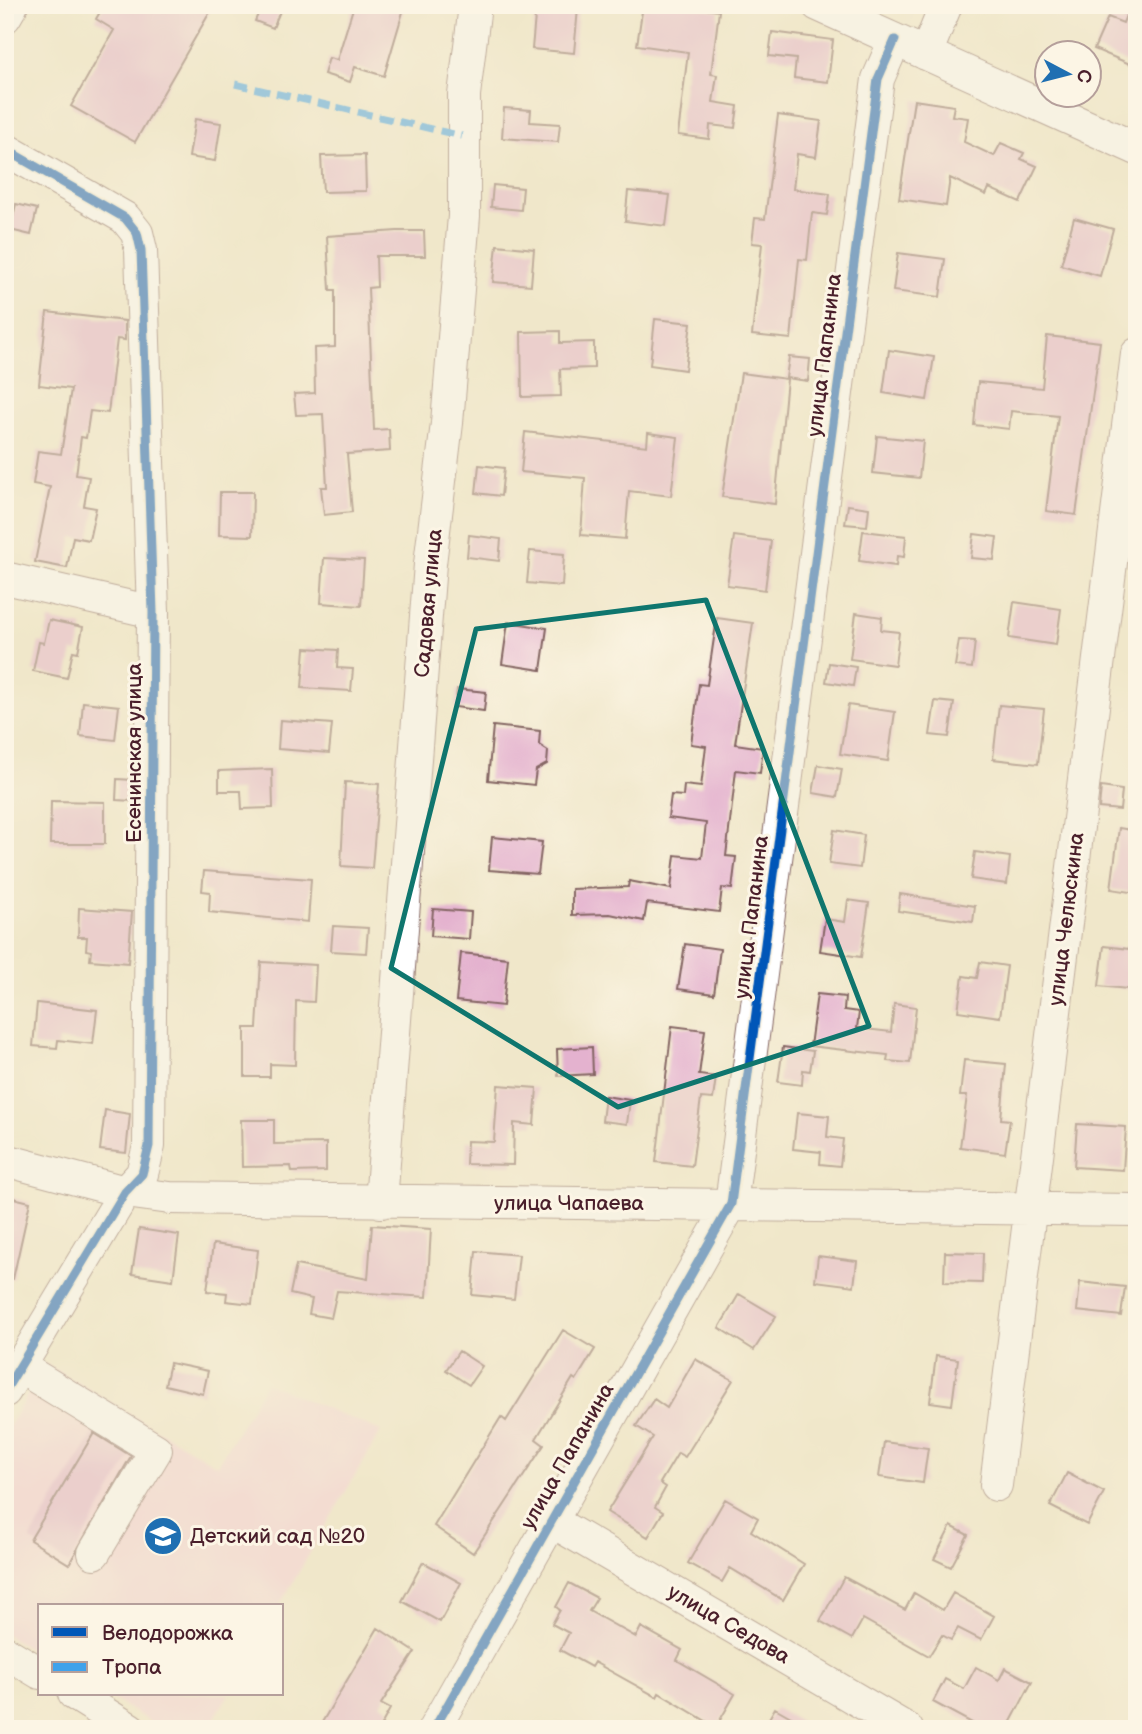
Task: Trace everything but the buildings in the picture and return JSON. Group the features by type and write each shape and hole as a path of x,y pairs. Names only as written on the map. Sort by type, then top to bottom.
{"street":[{"path":"5,17 12,5"},
{"name":"Садовая улица","path":"381,1202 429,578 447,423 463,230 464,94 475,5"},
{"path":"818,5 1137,149"},
{"path":"926,54 946,5"},
{"name":"улица Папанина","path":"434,1729 550,1520 732,1205 878,79 895,40"},
{"name":"Есенинская улица","path":"5,149 125,219 137,233 141,250 153,612 149,1146 142,1174 125,1192 13,1379"},
{"name":"улица Челюскина","path":"996,1485 1137,354"},
{"path":"5,578 153,612"},
{"name":"улица Чапаева","path":"5,1160 125,1192 170,1198 1137,1210"},
{"path":"13,1379 156,1450 94,1553"},
{"name":"улица Седова","path":"550,1520 907,1729"},
{"path":"5,1652 38,1672"},
{"path":"77,1696 131,1729"}],"highlighted area":[{"path":"706,600 869,1026 618,1107 391,968 476,629"}],"shaded area":[{"name":"Детский сад №20","path":"46,1364 217,1465 266,1383 381,1431 280,1604 38,1604 38,1655 5,1634 5,1432"},
{"path":"107,1696 228,1696 208,1729 162,1729"}],"marked path":[{"path":"235,84 462,136"}],"cycle path":[{"path":"434,1729 731,1204 878,79 895,40"},
{"path":"5,149 125,218 137,233 141,250 153,612 149,1146 142,1174 125,1192 5,1391"}],"place":[{"name":"Детский сад №20","path":"163,1536"}]}
